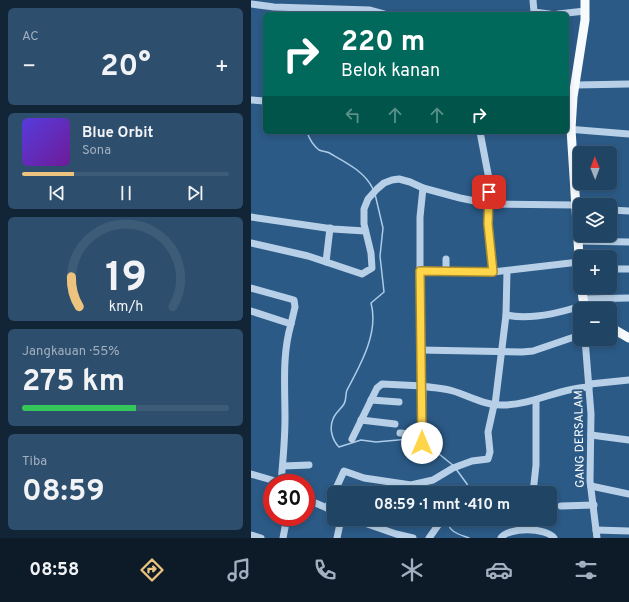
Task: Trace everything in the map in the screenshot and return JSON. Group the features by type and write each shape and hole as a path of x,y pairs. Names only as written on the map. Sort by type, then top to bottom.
{"main road":[{"path":"576,198 569,129 570,96 576,85 585,0"},
{"path":"617,331 629,338"}],"street":[{"path":"533,0 534,12"},
{"path":"251,4 274,7 364,9 376,12"},
{"path":"569,13 585,11"},
{"path":"576,85 629,84"},
{"path":"251,100 263,101"},
{"path":"569,129 629,134"},
{"path":"480,134 489,179 490,204 488,224 493,272"},
{"path":"251,243 308,256 362,274 368,272 372,268 371,253 365,231 364,209 371,194 384,183 399,179 423,188 490,204 573,207"},
{"path":"422,443 423,386 420,350 420,217 423,188"},
{"path":"617,210 629,211"},
{"path":"251,216 330,228 365,231"},
{"path":"326,262 330,228"},
{"path":"617,242 629,242"},
{"path":"446,259 446,272"},
{"path":"420,271 493,272 573,266"},
{"path":"617,269 629,269"},
{"path":"339,486 344,471 364,478 405,485 420,484 433,480 453,468 471,461 488,459 490,452 488,432 494,405 506,315 507,271"},
{"path":"251,288 294,300 295,307 286,341 283,378 285,420 283,474"},
{"path":"599,302 629,298"},
{"path":"506,315 531,316 573,308"},
{"path":"251,311 291,324"},
{"path":"420,350 500,352 533,351 573,337"},
{"name":"GANG DERSALAM","path":"586,346 591,435 591,486 597,538"},
{"path":"351,440 377,388 382,384 423,386 450,390 494,405 518,404 566,390 629,380"},
{"path":"371,400 399,402"},
{"path":"534,486 536,465 536,400"},
{"path":"361,420 395,424"},
{"path":"400,433 423,435"},
{"path":"591,435 629,440"},
{"path":"283,466 309,465"},
{"path":"251,474 263,477"},
{"path":"591,486 629,494"},
{"path":"315,503 327,508"},
{"path":"561,506 594,505"},
{"path":"283,538 285,526"},
{"path":"337,538 340,526"},
{"path":"373,526 413,538"},
{"path":"429,538 438,526"},
{"path":"501,538 506,533 532,529 546,532 554,538"},
{"path":"596,530 629,531"},
{"path":"251,535 261,538"}],"waterway":[{"path":"308,134 319,150 330,153 355,168 370,183 373,189"},
{"path":"375,194 383,228 380,256 384,292 371,303 373,314 371,336 363,359 347,390 345,402 333,419 331,426 332,434 339,447 361,440 376,442 409,439 419,441"},
{"path":"424,442 454,466"},
{"path":"456,469 468,486"},
{"path":"449,526 451,530 457,534 469,538"}],"route":[{"path":"422,443 423,386 420,356 420,271 493,272 489,251 489,192"}]}
